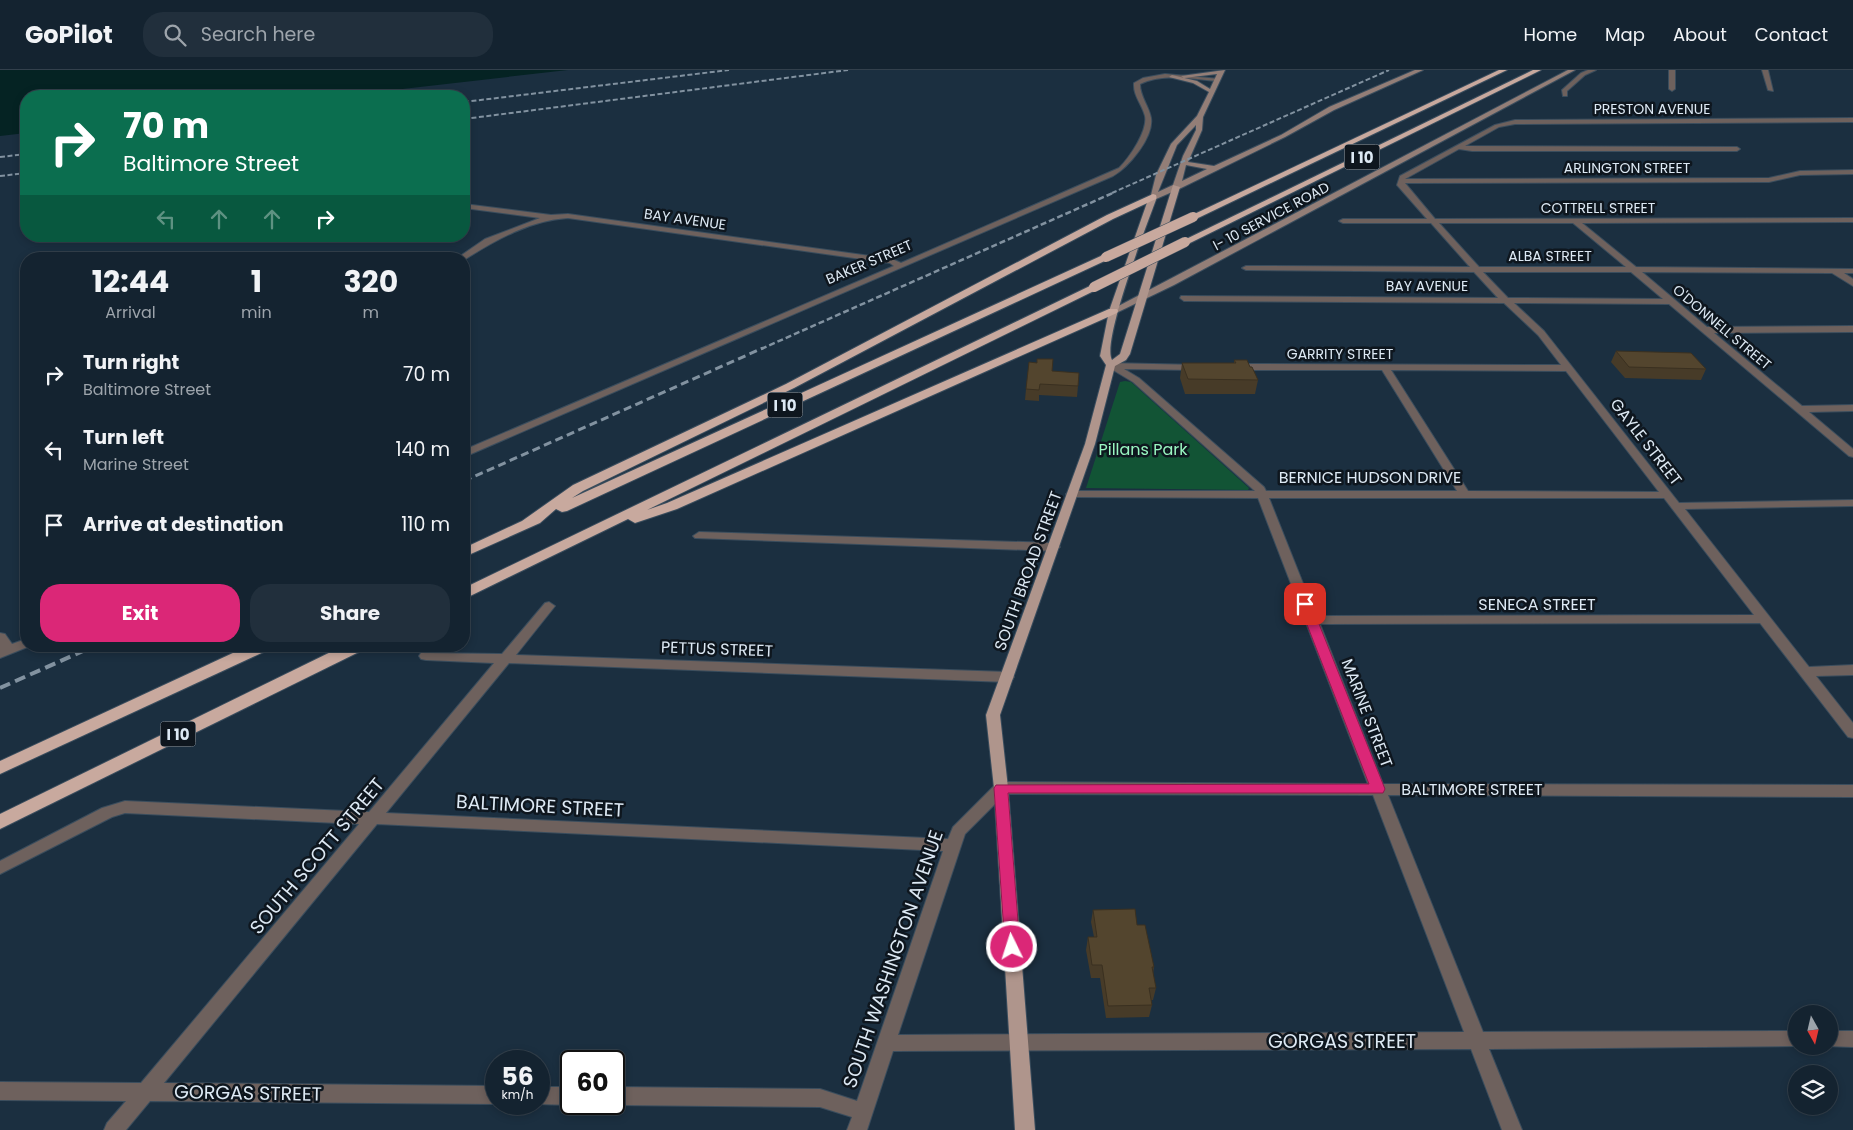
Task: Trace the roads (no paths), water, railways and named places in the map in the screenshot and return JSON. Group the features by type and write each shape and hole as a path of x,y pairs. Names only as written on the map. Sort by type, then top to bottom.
{"highway":[{"name":"I 10","path":"470,550 1106,257 1504,70"},
{"name":"I 10","path":"470,591 1538,70"},
{"path":"526,525 578,488 790,386 1110,216 1153,197"},
{"path":"554,549 672,506 1113,311"},
{"path":"0,768 249,652"},
{"name":"I 10","path":"0,822 345,652"}],"main road":[{"path":"1153,197 1283,136 1296,127 1420,70"},
{"name":"I- 10 SERVICE ROAD","path":"1113,311 1572,70"},
{"name":"SOUTH BROAD STREET","path":"1111,365 1105,356 1113,311 1160,174 1174,144 1200,117 1220,74"},
{"path":"1176,77 1195,82 1212,92"},
{"name":"SOUTH BROAD STREET","path":"1025,1130 1001,788 993,715 1090,444 1111,365 1123,358 1125,354 1176,186 1199,130 1200,117"},
{"path":"1184,163 1217,168"}],"street":[{"path":"1565,95 1564,91 1583,74 1593,70"},
{"path":"1672,70 1672,89"},
{"path":"1764,70 1771,90"},
{"name":"BAKER STREET","path":"470,451 1076,192 1121,170 1128,162 1149,123 1140,102 1137,83 1147,78 1220,74"},
{"name":"PRESTON AVENUE","path":"1401,181 1406,174 1497,126 1515,122 1853,120"},
{"path":"1458,147 1472,149 1737,149"},
{"name":"ARLINGTON STREET","path":"1401,181 1769,180 1800,173 1853,172"},
{"name":"GAYLE STREET","path":"1401,181 1402,185 1476,269 1541,333 1853,733"},
{"name":"BAY AVENUE","path":"470,207 551,217 568,216 892,261 902,266"},
{"path":"470,253 495,238 551,217"},
{"name":"O'DONNELL STREET","path":"1574,220 1853,454"},
{"name":"COTTRELL STREET","path":"1343,222 1853,220"},
{"name":"ALBA STREET","path":"1246,268 1853,271"},
{"path":"1834,271 1853,283"},
{"name":"BAY AVENUE","path":"1184,298 1670,302"},
{"path":"1703,330 1853,329"},
{"path":"1111,365 1211,367"},
{"name":"MARINE STREET","path":"1111,365 1136,380 1259,487 1512,1130"},
{"name":"GARRITY STREET","path":"1230,367 1568,368"},
{"path":"1385,368 1464,494"},
{"path":"1798,409 1853,408"},
{"name":"BERNICE HUDSON DRIVE","path":"1072,494 1667,495"},
{"path":"1675,506 1853,503"},
{"path":"699,536 1054,547"},
{"name":"SOUTH SCOTT STREET","path":"114,1130 508,658 549,606"},
{"name":"SENECA STREET","path":"1311,620 1763,619"},
{"path":"0,637 5,652 20,646"},
{"name":"PETTUS STREET","path":"426,656 1007,677"},
{"path":"1806,672 1853,670"},
{"name":"BALTIMORE STREET","path":"1001,788 1853,791"},
{"name":"SOUTH WASHINGTON AVENUE","path":"856,1130 887,1044 958,831 1001,788"},
{"name":"BALTIMORE STREET","path":"0,868 107,812 125,807 953,845"},
{"name":"GORGAS STREET","path":"887,1044 1788,1039"},
{"path":"1838,1039 1853,1039"},
{"name":"GORGAS STREET","path":"0,1091 485,1095"},
{"path":"625,1096 820,1098 863,1112"}],"railway":[{"path":"470,101 729,70"},
{"path":"470,118 848,70"},
{"path":"1112,193 1389,70"},
{"path":"0,157 20,155"},
{"path":"0,176 20,174"},
{"path":"761,349 1115,192"},
{"path":"470,478 763,348"},
{"path":"0,688 81,652"}],"park label":[{"name":"Pillans Park","path":"1143,449"}]}
